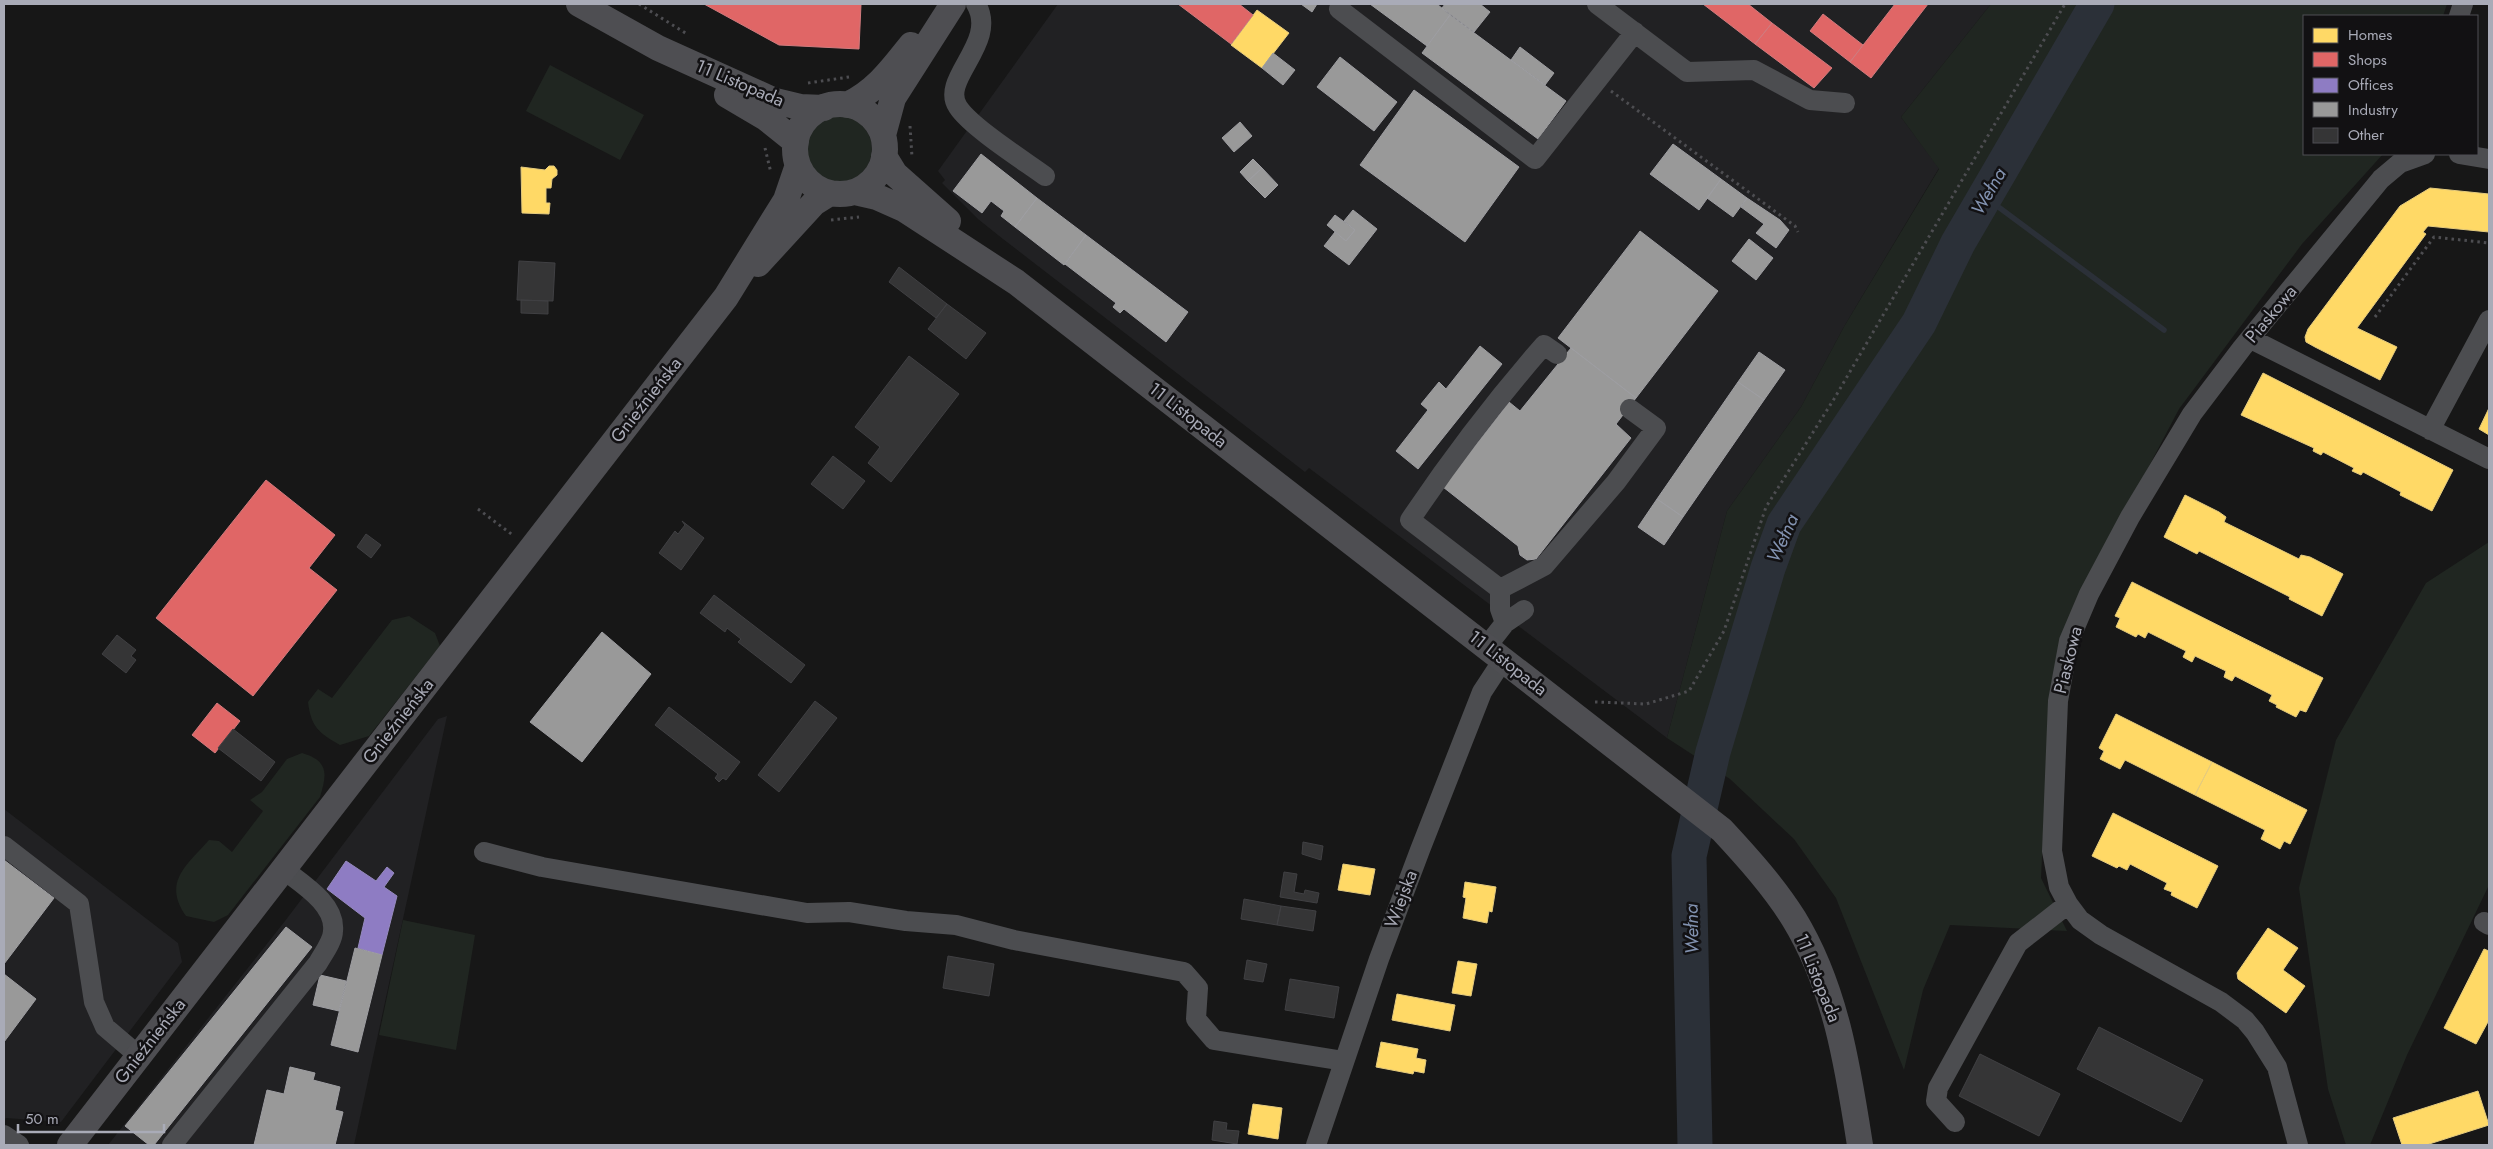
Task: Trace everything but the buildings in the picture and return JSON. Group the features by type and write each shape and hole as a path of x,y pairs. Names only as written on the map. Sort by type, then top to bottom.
{"main road":[{"name":"11 Listopada","path":"579,4 658,48 775,101 800,107 830,96"},
{"path":"951,6 893,98 884,146 874,178 843,193 811,183 797,153 806,121 830,96 866,96 877,86 919,36 951,6"},
{"name":"11 Listopada","path":"658,48 697,77 766,118 797,153"},
{"path":"830,96 869,115 878,124 884,146"},
{"name":"11 Listopada","path":"884,146 894,174 967,236 1016,282"},
{"name":"Gnieźnieńska","path":"70,1145 726,296 786,200 797,153"},
{"name":"11 Listopada","path":"843,193 877,197 904,210 1016,282 1668,786 1722,830 1775,891 1795,921 1812,955 1830,1000 1844,1047 1860,1145"},
{"name":"Gnieźnieńska","path":"726,296 779,243 814,203 843,193"}],"street":[{"path":"976,4 983,24 980,40 957,81 954,91 957,106 973,122 1045,176"},
{"path":"1597,4 1687,72 1754,70 1810,100 1845,102"},
{"path":"1339,9 1536,159 1634,32"},
{"name":"Piaskowa","path":"2298,1145 2276,1067 2267,1050 2245,1020 2221,1002 2101,935 2080,920 2068,904 2055,875 2052,852 2058,701 2069,641 2104,565 2192,414 2381,179 2400,163 2422,155"},
{"path":"2465,155 2489,159"},
{"path":"2430,430 2489,320"},
{"path":"2251,339 2489,459"},
{"path":"1500,589 1410,520 1436,482 1519,373 1544,344 1557,354"},
{"path":"1500,589 1544,566 1616,482 1656,428 1630,409"},
{"path":"1500,589 1500,609 1505,623"},
{"name":"Wiejska","path":"1316,1145 1379,959 1482,692 1505,623 1524,610"},
{"path":"4,846 80,904 94,1002 105,1027 139,1056"},
{"path":"484,852 542,867 808,913 850,912 906,921 956,925 1014,940 1184,972 1198,988 1196,1019 1214,1040 1344,1061"},
{"path":"172,1145 318,963 334,933 333,920 326,907 283,869"},
{"path":"1955,1122 1936,1101 1942,1080 2018,942 2068,904"},
{"path":"4,1135 19,1145"}],"path":[{"path":"639,4 694,39"},
{"path":"1586,702 1646,704 1689,691 1724,631 1766,507 1834,399 2065,4"},
{"path":"801,84 853,77"},
{"path":"1597,80 1795,226 1798,232"},
{"path":"909,120 913,165"},
{"path":"764,144 772,176"},
{"path":"823,220 864,217"},
{"path":"2374,317 2434,237 2489,243"},
{"path":"478,509 531,549"}],"shaded area":[{"path":"1058,4 1991,4 1901,117 1939,168 1845,325 1801,407 1727,511 1667,738 1309,468 1305,472 1003,239 978,219 942,183 945,180 938,171"},
{"path":"1991,4 2447,4 2443,15 2303,15 2303,155 2382,155 2302,244 2179,409 2065,626 2050,690 2041,878 2067,931 1950,925 1923,990 1904,1070 1836,898 1794,839 1730,779 1667,738 1727,511 1801,407 1845,325 1939,169 1901,117"},
{"path":"550,65 644,115 620,160 526,111"},
{"path":"839,116 852,119 862,126 869,136 872,149 869,162 862,172 852,179 839,182 826,179 816,172 809,162 806,149 809,136 816,126 826,119"},
{"path":"2489,542 2489,885 2407,1055 2370,1145 2346,1145 2328,1089 2299,888 2336,740 2426,583"},
{"path":"409,616 435,633 440,646 369,736 340,745 321,733 311,718 308,702 318,689 332,698 392,620"},
{"path":"447,716 354,1145 108,1145 285,921 438,719"},
{"path":"302,753 317,760 324,769 324,782 320,797 228,915 214,922 186,916 179,904 176,893 180,875 186,866 209,840 219,841 232,852 263,811 250,800 262,792 287,759"},
{"path":"4,809 178,943 182,962 61,1122 6,1118 4,1120"},
{"path":"403,920 475,935 456,1050 379,1035"}],"waterway":[{"name":"Wełna","path":"1695,1145 1689,856 1713,752 1768,568 1784,524 1919,323 1958,243 2097,4"},
{"path":"1985,197 2164,330"}]}
